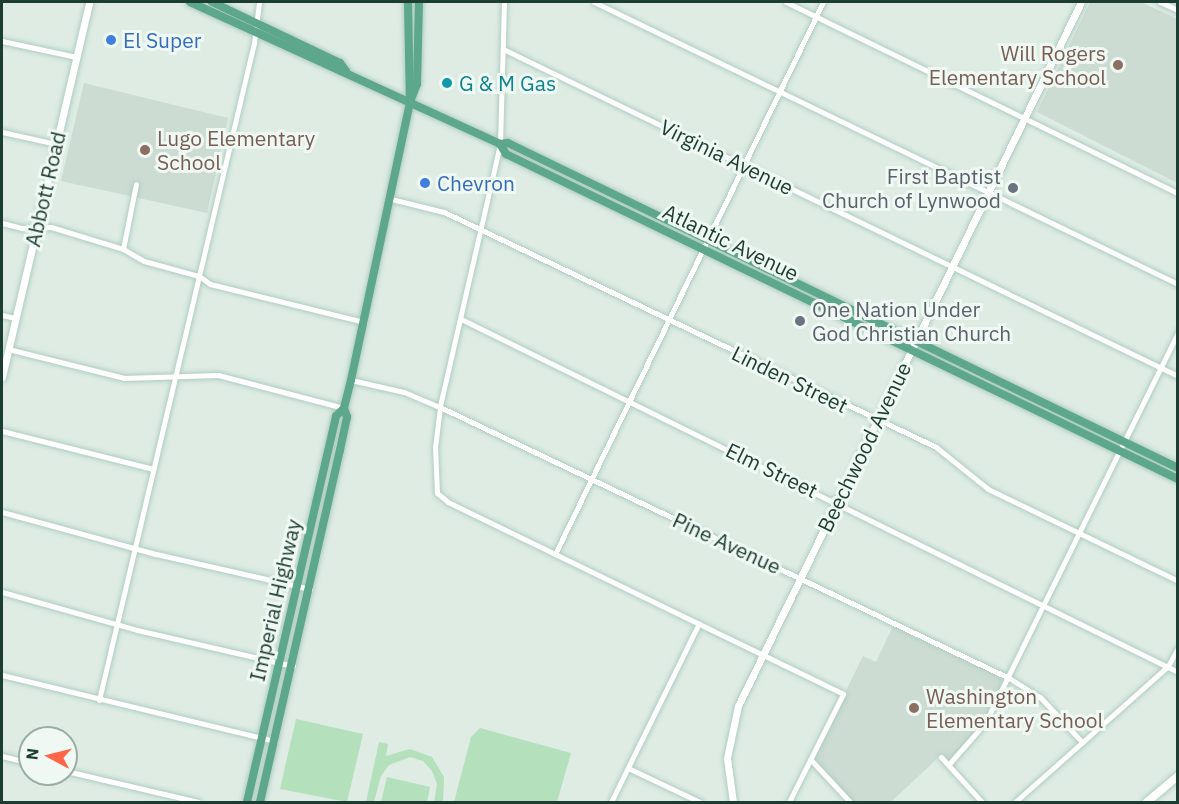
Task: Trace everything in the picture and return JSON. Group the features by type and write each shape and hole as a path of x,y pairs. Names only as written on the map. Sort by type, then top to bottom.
{"main road":[{"name":"Atlantic Avenue","path":"190,2 340,63 346,71 500,144 506,154 705,243 1121,446 1178,479"},
{"name":"Atlantic Avenue","path":"212,2 255,28"},
{"name":"Imperial Highway","path":"408,2 410,102"},
{"name":"Imperial Highway","path":"247,802 336,416 344,408 351,380 410,102 417,84 419,2"},
{"name":"Imperial Highway","path":"260,802 293,666 347,417 344,408"},
{"name":"Atlantic Avenue","path":"1121,446 1178,468"},
{"path":"1147,802 1178,776"}],"street":[{"name":"Abbott Road","path":"2,377 89,2"},
{"path":"99,700 199,276 259,2"},
{"path":"504,2 500,144 440,406 434,481 442,499 843,694 789,802"},
{"path":"594,2 1178,284"},
{"path":"786,2 1178,193"},
{"path":"555,554 823,2"},
{"name":"Beechwood Avenue","path":"733,802 727,775 731,731 738,706 1080,2"},
{"path":"1160,2 1178,10"},
{"path":"2,41 76,57"},
{"name":"Virginia Avenue","path":"503,49 1178,376"},
{"path":"2,132 56,144"},
{"path":"123,249 136,184"},
{"name":"Linden Street","path":"391,199 444,212 877,421 936,447 988,489 1178,581"},
{"path":"2,223 36,228 51,227 123,249 144,261 199,276 210,284 364,322"},
{"path":"2,315 15,318"},
{"name":"Elm Street","path":"461,319 838,501 1178,672"},
{"path":"949,764 981,730 1009,678 1178,332"},
{"path":"8,349 124,378 218,375 344,408"},
{"name":"Pine Avenue","path":"351,380 404,392 440,406 1009,678 1040,697 1082,742"},
{"path":"2,431 153,469"},
{"path":"2,512 137,546 156,554 310,589"},
{"path":"2,592 118,622 136,630 280,661 293,666"},
{"path":"611,802 699,623"},
{"path":"1015,802 1168,666 1178,648"},
{"path":"2,675 275,741"},
{"path":"2,756 18,760"},
{"path":"941,757 982,802"},
{"path":"811,760 850,802"},
{"path":"628,768 700,802"},
{"path":"78,774 198,802"}],"shaded area":[{"name":"Will Rogers Elementary School","path":"1090,2 1141,2 1177,19 1177,183 1037,112"},
{"name":"Lugo Elementary School","path":"84,83 228,118 207,213 61,181"},
{"name":"Washington Elementary School","path":"894,624 1007,678 985,722 948,763 941,755 891,802 851,802 812,760 863,656 876,662"}],"green space":[{"path":"296,719 363,734 347,802 280,789"},
{"path":"480,728 571,753 557,802 454,802 471,737"},
{"path":"379,742 388,744 386,756 410,749 432,757 444,777 443,802 434,802 437,784 432,771 423,761 410,757 389,765 381,776 374,802 366,802"},
{"path":"387,777 430,787 427,802 381,802"}],"place":[{"name":"El Super","path":"111,40"},
{"name":"Will Rogers Elementary School","path":"1118,65"},
{"name":"G & M Gas","path":"447,83"},
{"name":"Lugo Elementary School","path":"145,150"},
{"name":"Chevron","path":"425,183"},
{"name":"First Baptist Church of Lynwood","path":"1013,188"},
{"name":"One Nation Under God Christian Church","path":"800,321"},
{"name":"Washington Elementary School","path":"914,708"}]}
